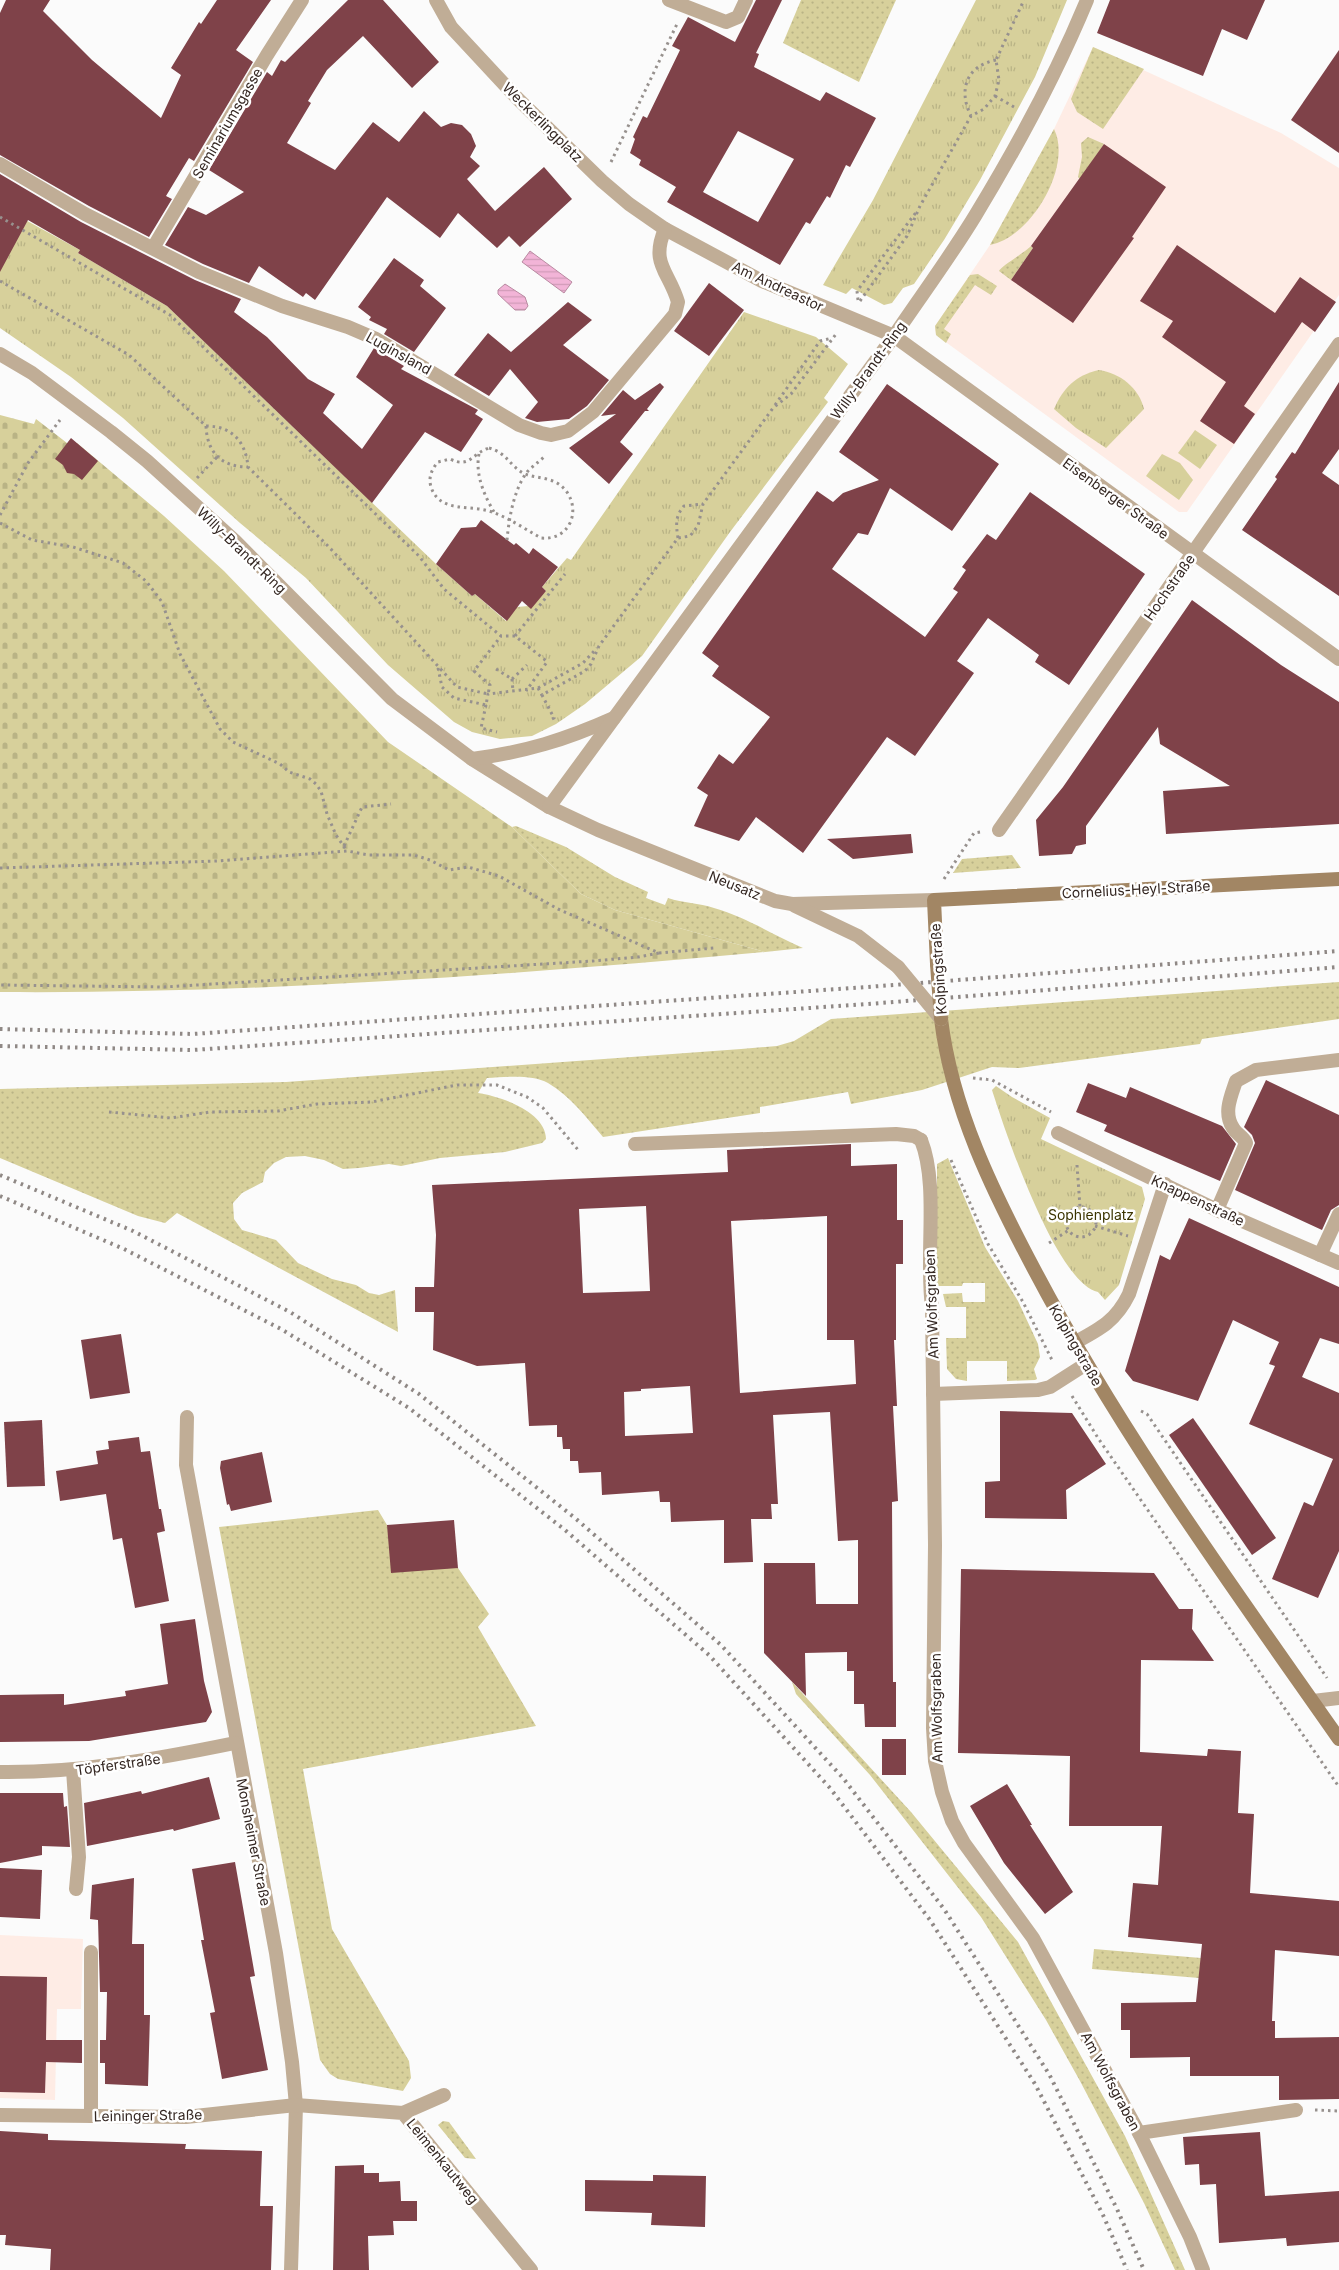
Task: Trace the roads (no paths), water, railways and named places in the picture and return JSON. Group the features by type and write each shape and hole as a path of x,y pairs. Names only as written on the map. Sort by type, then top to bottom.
{"main road":[{"name":"Cornelius-Heyl-Straße","path":"934,900 1339,879"},
{"name":"Kolpingstraße","path":"934,900 941,1018 953,1076 975,1144 1001,1206 1074,1343 1136,1447 1339,1739"}],"street":[{"name":"Seminariumsgasse","path":"153,248 302,0"},
{"name":"Weckerlingplatz","path":"436,0 451,27 518,99 602,181 629,204 665,229"},
{"path":"669,0 721,22 731,21 738,16 746,0"},
{"name":"Willy-Brandt-Ring","path":"0,354 32,373 112,432 182,493 241,547 392,699 472,760 549,807 894,336 975,216 1032,117 1087,0"},
{"name":"Luginsland","path":"0,164 85,214 199,272 282,306 348,327 376,339 519,425 551,435 568,431 593,412 675,314 678,302 666,276 658,248 665,229"},
{"name":"Am Andreastor","path":"665,229 762,281 894,336"},
{"name":"Eisenberger Straße","path":"894,336 1339,659"},
{"name":"Hochstraße","path":"999,830 1192,554 1334,363 1339,344"},
{"name":"Willy-Brandt-Ring","path":"472,760 537,748 571,738 615,718"},
{"name":"Neusatz","path":"549,807 598,830 775,901 792,904 934,900"},
{"path":"792,904 858,936 898,967 941,1018"},
{"path":"1217,1210 1246,1143 1244,1137 1231,1126 1228,1106 1236,1081 1256,1070 1339,1060"},
{"name":"Knappenstraße","path":"1058,1133 1217,1210 1339,1263"},
{"name":"Am Wolfsgraben","path":"635,1144 896,1134 914,1136 921,1140 930,1174 928,1280 932,1307 935,1545 933,1728 935,1761 942,1792 952,1821 964,1843 1033,1938 1139,2134 1203,2270"},
{"path":"1074,1343 1107,1324 1121,1310 1129,1294 1165,1184"},
{"path":"1320,1255 1339,1214"},
{"path":"933,1394 1038,1390 1050,1387 1086,1364"},
{"name":"Monsheimer Straße","path":"187,1417 186,1465 235,1743 276,1953 296,2105 291,2270"},
{"path":"1313,1701 1339,1698"},
{"name":"Töpferstraße","path":"0,1772 73,1770 147,1760 235,1743"},
{"path":"73,1770 79,1857 76,1889"},
{"path":"91,1952 92,2116"},
{"path":"403,2113 444,2095"},
{"name":"Leimenkautweg","path":"296,2105 403,2113 531,2270"},
{"name":"Leininger Straße","path":"0,2116 186,2117 296,2105"},
{"path":"1139,2134 1296,2110"}],"railway":[{"path":"0,1029 193,1034 867,987 1339,951"},
{"path":"0,1046 193,1050 868,1004 1339,967"},
{"path":"0,1175 133,1231 290,1312 419,1394 575,1518 721,1645 843,1778 944,1909 1049,2074 1117,2209 1144,2270"},
{"path":"0,1196 124,1249 281,1329 409,1408 565,1530 709,1655 830,1788 930,1920 1035,2084 1103,2215 1127,2270"}],"park label":[{"name":"Sophienplatz","path":"1091,1214"}]}
